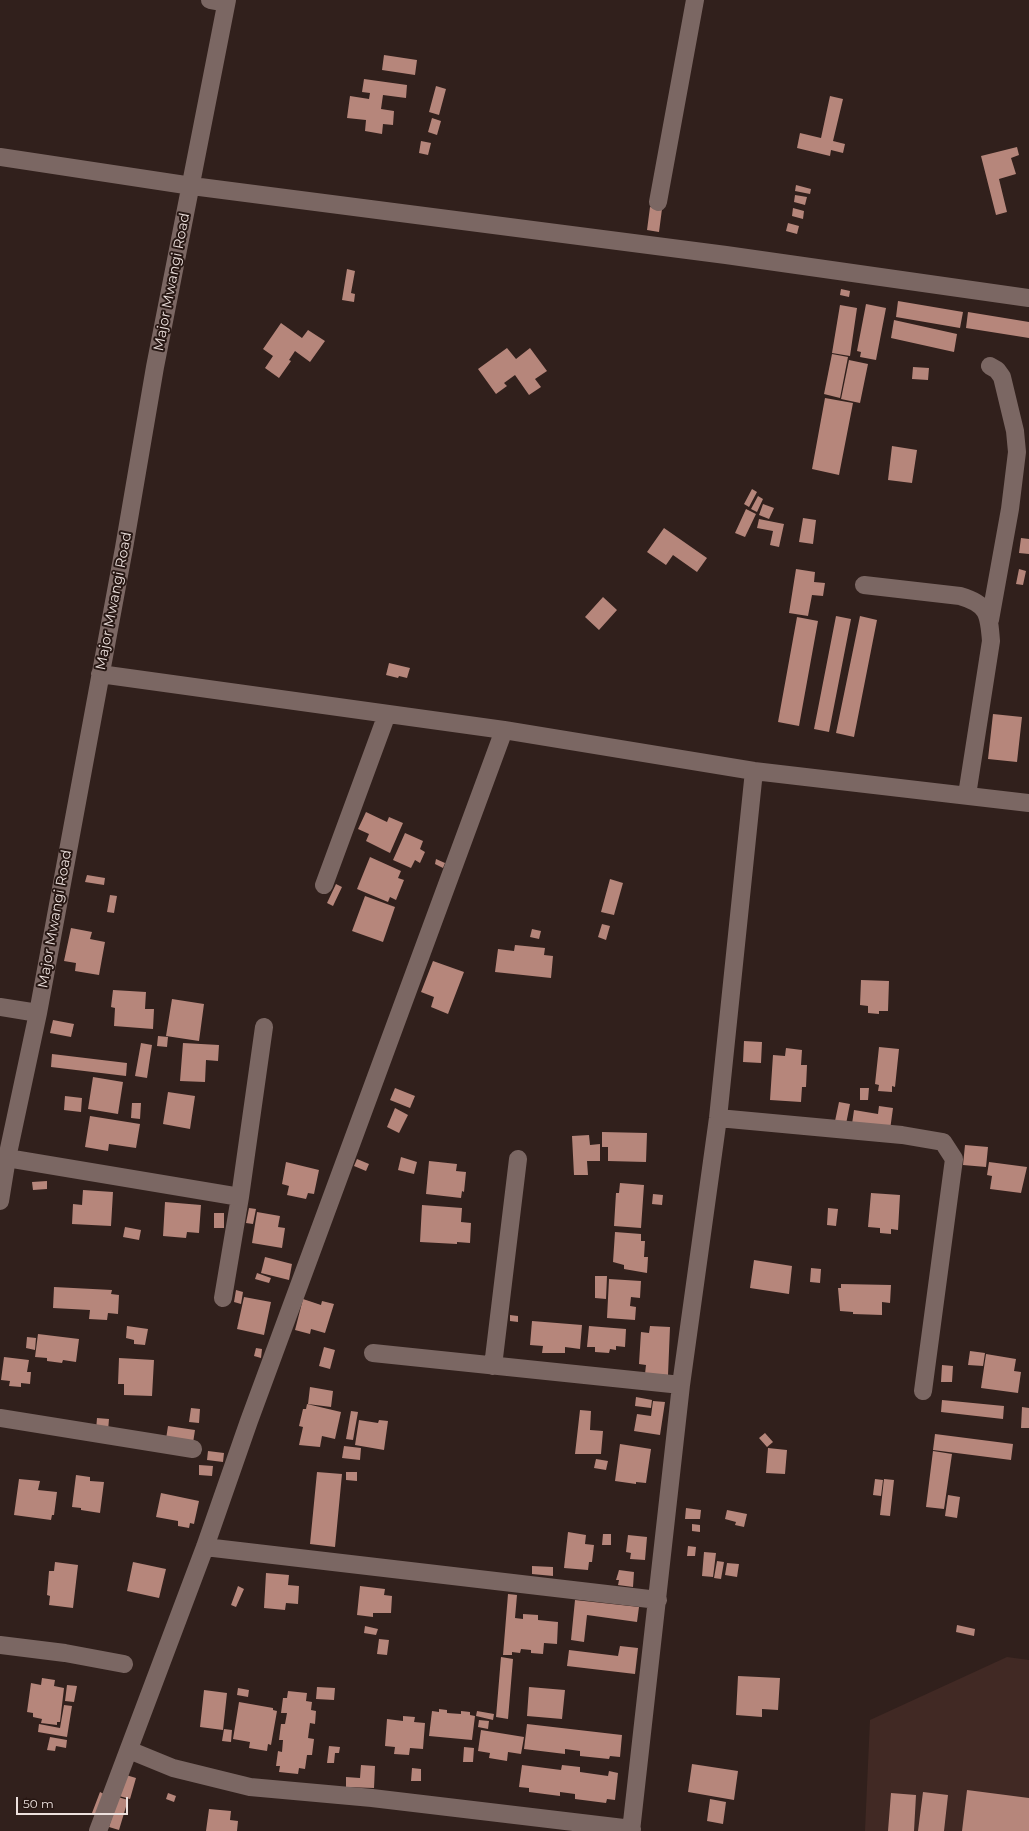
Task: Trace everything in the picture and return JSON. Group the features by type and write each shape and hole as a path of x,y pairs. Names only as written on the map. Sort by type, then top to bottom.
{"street":[{"path":"658,202 695,0"},
{"name":"Major Mwangi Road","path":"0,1201 7,1158 38,1013 124,548 155,367 192,186 221,1"},
{"path":"0,156 192,186 726,255 1029,298"},
{"path":"967,795 991,641 990,620 1010,509 1017,446 1016,430 1002,377 997,370 990,366"},
{"path":"864,585 960,596 972,600 984,608 990,620"},
{"path":"100,674 504,730 754,772 1029,803"},
{"path":"324,884 387,714"},
{"path":"98,1831 205,1547 255,1406 504,730"},
{"path":"129,1750 173,1768 250,1787 372,1798 631,1830 681,1385 718,1118 754,772"},
{"path":"0,1007 38,1013"},
{"path":"223,1298 240,1197 264,1027"},
{"path":"718,1118 902,1135 943,1142 954,1159 923,1391"},
{"path":"7,1158 240,1197"},
{"path":"493,1366 518,1159"},
{"path":"373,1353 681,1385"},
{"path":"0,1418 193,1449"},
{"path":"205,1547 658,1600"},
{"path":"0,1645 65,1653 124,1664"}],"shaded area":[{"path":"1007,1657 1029,1660 1029,1831 865,1831 870,1720"}],"building":[{"path":"384,55 417,60 415,75 382,70"},
{"path":"364,79 407,85 406,98 383,95 381,109 394,111 393,125 383,124 382,134 365,131 366,120 347,118 350,96 369,99 370,93 362,92"},
{"path":"436,86 446,89 439,115 429,112"},
{"path":"830,96 843,99 833,141 845,144 843,153 831,150 830,156 797,148 800,133 821,138"},
{"path":"432,118 441,121 437,135 428,132"},
{"path":"421,141 431,143 428,155 419,153"},
{"path":"1017,147 1019,155 1011,158 1016,174 999,179 1007,212 996,215 981,156"},
{"path":"796,185 811,189 810,194 795,191"},
{"path":"795,195 807,197 805,205 794,202"},
{"path":"650,207 662,209 659,232 647,230"},
{"path":"793,208 804,211 803,219 792,216"},
{"path":"788,223 799,226 797,234 786,231"},
{"path":"347,269 355,271 351,293 355,294 354,302 342,300"},
{"path":"841,289 850,291 849,297 840,295"},
{"path":"898,301 963,312 960,328 896,317"},
{"path":"866,304 886,308 876,360 860,357 861,352 857,351"},
{"path":"840,305 857,308 850,356 832,353"},
{"path":"968,312 1029,322 1029,338 966,328"},
{"path":"894,320 957,334 954,352 891,338"},
{"path":"281,323 302,338 308,330 325,341 310,362 295,351 289,360 291,361 279,378 265,368 273,356 263,349"},
{"path":"507,348 516,359 530,348 547,371 535,379 541,387 529,395 515,375 504,383 507,386 496,394 478,369"},
{"path":"832,354 848,357 840,398 824,394"},
{"path":"849,360 868,364 860,403 841,399"},
{"path":"913,367 929,368 928,380 912,379"},
{"path":"825,398 853,403 839,475 812,469"},
{"path":"892,446 917,450 912,483 888,480"},
{"path":"752,489 757,492 749,507 744,504"},
{"path":"758,496 763,499 757,512 751,509"},
{"path":"763,504 774,508 769,519 759,515"},
{"path":"746,509 756,514 745,537 735,533"},
{"path":"803,518 816,520 813,544 799,542"},
{"path":"759,519 784,524 779,547 770,545 773,531 757,528"},
{"path":"664,528 707,558 697,572 673,555 666,565 647,552"},
{"path":"1021,538 1029,539 1029,554 1019,553"},
{"path":"796,569 815,572 814,582 825,583 823,596 812,595 808,616 789,613"},
{"path":"1019,569 1026,571 1023,585 1016,584"},
{"path":"603,597 617,610 599,630 585,617"},
{"path":"836,616 851,619 829,732 814,729"},
{"path":"860,616 877,620 854,737 836,733"},
{"path":"797,617 818,621 799,726 778,722"},
{"path":"389,663 410,668 407,678 399,676 398,678 386,675"},
{"path":"993,714 1022,717 1017,762 988,759"},
{"path":"366,812 387,822 389,817 403,823 390,853 366,841 369,834 358,829"},
{"path":"405,833 423,841 420,849 425,852 420,863 415,860 411,868 393,860"},
{"path":"370,857 401,871 398,878 404,880 396,900 390,897 388,902 357,889"},
{"path":"436,859 445,863 443,868 435,864"},
{"path":"87,875 105,878 104,885 85,882"},
{"path":"610,879 623,883 614,915 601,912"},
{"path":"336,884 342,887 333,906 327,903"},
{"path":"110,895 117,896 114,913 107,912"},
{"path":"365,896 395,907 383,942 352,931"},
{"path":"602,924 610,926 606,940 598,937"},
{"path":"71,928 92,932 90,939 105,942 99,975 75,971 76,963 64,961"},
{"path":"532,929 541,931 539,939 530,937"},
{"path":"515,945 545,948 544,955 553,956 551,978 495,972 498,949 514,951"},
{"path":"433,961 464,972 448,1014 431,1007 434,997 421,992"},
{"path":"861,980 889,981 888,1011 879,1011 879,1014 868,1013 868,1006 860,1005"},
{"path":"113,990 146,992 145,1009 154,1009 153,1029 114,1026 115,1008 111,1007"},
{"path":"172,999 204,1004 199,1041 166,1036"},
{"path":"53,1020 74,1024 71,1037 50,1033"},
{"path":"158,1036 168,1037 167,1047 157,1046"},
{"path":"744,1041 762,1042 761,1063 743,1062"},
{"path":"141,1043 152,1045 147,1078 135,1076"},
{"path":"183,1043 219,1045 218,1061 206,1060 205,1082 180,1081"},
{"path":"879,1047 899,1049 895,1087 892,1086 892,1092 878,1091 879,1085 875,1084"},
{"path":"786,1048 802,1050 801,1065 807,1065 806,1087 802,1087 801,1102 770,1100 773,1055 785,1056"},
{"path":"52,1054 127,1063 126,1076 51,1067"},
{"path":"93,1077 123,1082 118,1114 88,1109"},
{"path":"395,1088 415,1096 410,1108 390,1100"},
{"path":"860,1088 869,1088 868,1100 860,1100"},
{"path":"168,1092 195,1096 190,1129 163,1124"},
{"path":"65,1096 82,1098 81,1112 64,1110"},
{"path":"839,1102 850,1104 846,1124 835,1121"},
{"path":"132,1103 141,1103 140,1119 131,1118"},
{"path":"879,1106 893,1108 890,1130 852,1124 854,1110 878,1114"},
{"path":"395,1108 408,1115 399,1133 387,1127"},
{"path":"90,1116 140,1124 136,1148 109,1144 108,1151 85,1147"},
{"path":"602,1132 647,1133 646,1162 608,1161 608,1147 602,1147"},
{"path":"589,1135 590,1145 600,1144 600,1161 587,1161 588,1175 574,1175 572,1136"},
{"path":"965,1145 988,1147 986,1167 963,1165"},
{"path":"401,1157 417,1162 414,1174 398,1170"},
{"path":"357,1159 369,1164 366,1171 354,1166"},
{"path":"429,1161 457,1164 456,1171 466,1172 464,1192 462,1191 461,1198 426,1194"},
{"path":"286,1162 319,1170 314,1194 308,1193 306,1199 287,1195 289,1186 282,1184"},
{"path":"989,1162 1027,1167 1021,1193 990,1189 992,1176 987,1175"},
{"path":"47,1181 47,1189 33,1190 32,1182"},
{"path":"620,1183 644,1185 641,1228 614,1226 616,1193 619,1193"},
{"path":"83,1190 113,1192 111,1226 72,1224 73,1204 82,1205"},
{"path":"871,1193 900,1195 898,1230 891,1229 891,1234 880,1233 880,1228 868,1227"},
{"path":"653,1194 663,1195 662,1205 652,1204"},
{"path":"165,1202 201,1205 199,1233 187,1232 186,1238 163,1236"},
{"path":"422,1205 462,1208 461,1222 471,1223 470,1243 457,1242 457,1244 420,1242"},
{"path":"249,1208 256,1209 253,1224 246,1223"},
{"path":"828,1208 838,1209 836,1226 827,1225"},
{"path":"257,1212 280,1216 278,1227 285,1228 282,1248 252,1243"},
{"path":"214,1213 224,1213 224,1228 214,1228"},
{"path":"125,1227 141,1230 139,1240 123,1237"},
{"path":"615,1232 641,1234 641,1241 645,1241 644,1257 648,1257 647,1273 624,1269 624,1265 613,1262"},
{"path":"265,1257 292,1264 289,1280 261,1273"},
{"path":"754,1260 792,1266 789,1294 750,1288"},
{"path":"811,1268 821,1269 820,1283 810,1282"},
{"path":"257,1273 271,1278 269,1283 255,1279"},
{"path":"595,1276 607,1276 606,1299 595,1298"},
{"path":"609,1279 641,1281 640,1298 631,1297 630,1306 636,1307 635,1320 607,1318"},
{"path":"841,1284 891,1285 890,1303 882,1302 882,1315 853,1314 853,1312 840,1311 838,1288 841,1288"},
{"path":"54,1287 112,1290 111,1294 119,1295 118,1314 108,1313 107,1320 89,1319 90,1310 53,1308"},
{"path":"236,1290 243,1292 241,1304 234,1302"},
{"path":"244,1297 271,1302 264,1335 237,1329"},
{"path":"303,1299 321,1305 322,1301 334,1304 325,1333 311,1329 310,1334 295,1330"},
{"path":"510,1315 518,1316 518,1322 510,1321"},
{"path":"532,1321 582,1325 580,1349 565,1347 565,1353 542,1353 543,1346 530,1345"},
{"path":"127,1326 148,1329 145,1345 134,1344 134,1340 126,1338"},
{"path":"589,1326 626,1329 625,1347 616,1346 616,1350 610,1349 609,1353 595,1352 595,1347 587,1347"},
{"path":"650,1326 670,1327 668,1375 645,1374 646,1365 639,1364 641,1332 649,1333"},
{"path":"38,1334 79,1339 76,1362 63,1360 62,1363 47,1361 47,1358 35,1357"},
{"path":"27,1337 36,1338 35,1350 26,1348"},
{"path":"324,1347 335,1350 330,1369 319,1366"},
{"path":"256,1348 262,1349 261,1358 254,1356"},
{"path":"970,1351 985,1353 983,1366 968,1365"},
{"path":"986,1354 1016,1359 1014,1371 1021,1372 1018,1393 981,1388"},
{"path":"4,1357 29,1360 27,1372 31,1372 30,1384 21,1383 21,1387 9,1386 10,1381 1,1380"},
{"path":"119,1358 154,1360 152,1396 124,1395 124,1384 118,1384"},
{"path":"942,1365 953,1366 952,1382 941,1382"},
{"path":"310,1387 333,1391 331,1407 308,1404"},
{"path":"636,1397 652,1400 651,1408 635,1406"},
{"path":"942,1400 1004,1406 1003,1419 941,1412"},
{"path":"653,1401 665,1402 660,1435 634,1431 637,1414 651,1416"},
{"path":"307,1404 341,1412 335,1439 322,1436 320,1447 299,1445 303,1427 299,1426 303,1409 306,1409"},
{"path":"1022,1407 1029,1408 1029,1428 1021,1428"},
{"path":"191,1408 200,1409 199,1423 189,1422"},
{"path":"580,1410 591,1411 590,1430 603,1431 601,1454 575,1454"},
{"path":"351,1411 358,1412 353,1440 346,1439"},
{"path":"97,1418 109,1419 108,1431 96,1430"},
{"path":"359,1420 378,1423 379,1420 388,1421 384,1450 355,1445"},
{"path":"168,1426 195,1430 193,1443 166,1439"},
{"path":"765,1433 773,1442 767,1447 759,1438"},
{"path":"935,1434 1013,1444 1011,1460 933,1450"},
{"path":"620,1444 651,1449 646,1483 636,1482 636,1484 615,1481"},
{"path":"344,1446 361,1448 360,1460 342,1458"},
{"path":"768,1448 787,1450 785,1474 766,1473"},
{"path":"208,1451 224,1453 223,1462 207,1460"},
{"path":"933,1451 952,1454 944,1509 926,1507"},
{"path":"596,1459 608,1461 606,1470 594,1468"},
{"path":"199,1465 213,1466 212,1476 199,1475"},
{"path":"317,1472 342,1474 335,1547 310,1544"},
{"path":"346,1472 357,1472 357,1481 346,1480"},
{"path":"76,1475 90,1477 90,1481 104,1482 100,1513 72,1507"},
{"path":"19,1479 40,1481 38,1490 57,1492 54,1515 52,1515 51,1520 14,1515"},
{"path":"875,1479 883,1480 881,1496 873,1495"},
{"path":"884,1479 894,1480 890,1516 880,1515"},
{"path":"161,1493 199,1501 194,1524 190,1523 189,1528 178,1526 178,1521 156,1517"},
{"path":"948,1495 960,1497 957,1518 945,1516"},
{"path":"686,1508 701,1510 700,1519 685,1519"},
{"path":"727,1510 747,1514 744,1527 735,1525 736,1522 725,1519"},
{"path":"692,1524 700,1525 700,1532 692,1531"},
{"path":"568,1532 586,1535 585,1544 594,1545 592,1562 589,1562 588,1570 564,1568"},
{"path":"603,1534 611,1534 611,1545 602,1545"},
{"path":"628,1535 647,1537 645,1560 630,1559 631,1553 626,1552"},
{"path":"688,1546 696,1547 695,1556 687,1556"},
{"path":"704,1552 716,1553 713,1577 702,1576"},
{"path":"717,1561 724,1562 721,1579 714,1578"},
{"path":"55,1562 78,1565 73,1608 49,1605 50,1596 47,1595 49,1571 54,1571"},
{"path":"133,1562 166,1569 159,1598 127,1591"},
{"path":"727,1563 739,1564 737,1577 725,1575"},
{"path":"532,1566 553,1567 553,1576 532,1574"},
{"path":"619,1570 634,1572 633,1587 618,1585 619,1580 616,1580"},
{"path":"266,1573 289,1575 288,1585 299,1586 298,1604 286,1603 285,1610 264,1608"},
{"path":"238,1586 244,1589 236,1607 231,1605"},
{"path":"360,1586 385,1589 384,1595 392,1596 391,1613 373,1613 373,1617 357,1615"},
{"path":"508,1594 517,1595 515,1618 523,1619 523,1614 538,1615 538,1620 558,1622 557,1644 544,1643 543,1654 531,1653 531,1650 521,1649 520,1653 512,1652 512,1655 503,1655"},
{"path":"575,1600 639,1607 637,1622 587,1615 584,1642 571,1640"},
{"path":"957,1625 975,1629 974,1636 956,1632"},
{"path":"365,1626 378,1629 376,1635 364,1633"},
{"path":"379,1639 389,1640 387,1655 377,1654"},
{"path":"620,1646 638,1648 635,1674 567,1666 569,1650 618,1656"},
{"path":"501,1657 513,1659 508,1719 496,1717"},
{"path":"738,1676 780,1678 778,1710 762,1709 762,1717 736,1715"},
{"path":"42,1678 55,1680 54,1686 64,1688 60,1722 57,1722 57,1725 41,1723 42,1719 33,1717 33,1713 27,1712 31,1683 41,1685"},
{"path":"67,1685 77,1686 74,1702 65,1701"},
{"path":"317,1687 335,1688 334,1700 316,1699"},
{"path":"529,1687 565,1690 562,1719 527,1716"},
{"path":"238,1688 249,1690 248,1697 237,1695"},
{"path":"204,1690 227,1693 223,1730 200,1727"},
{"path":"288,1691 307,1693 306,1701 312,1702 311,1710 316,1711 315,1724 310,1723 308,1738 314,1739 312,1755 307,1755 305,1769 299,1768 298,1774 279,1772 280,1766 276,1766 278,1751 282,1752 283,1740 279,1740 281,1724 285,1724 287,1713 281,1713 283,1698 287,1698"},
{"path":"239,1702 273,1708 273,1710 277,1711 271,1745 268,1744 267,1751 249,1748 250,1742 233,1739"},
{"path":"64,1705 72,1706 67,1737 38,1732 39,1724 60,1728"},
{"path":"439,1709 447,1710 447,1713 461,1714 461,1711 470,1712 470,1715 475,1716 472,1740 429,1736 432,1711 439,1712"},
{"path":"477,1711 494,1714 493,1720 476,1716"},
{"path":"403,1716 415,1717 414,1722 425,1723 423,1749 410,1748 409,1755 394,1754 395,1747 385,1746 387,1719 403,1721"},
{"path":"479,1720 489,1721 488,1729 478,1727"},
{"path":"527,1724 622,1735 620,1757 610,1756 609,1759 580,1756 580,1751 565,1749 565,1754 524,1749"},
{"path":"224,1729 232,1730 231,1742 222,1741"},
{"path":"481,1730 524,1737 521,1754 508,1752 507,1761 489,1758 490,1753 478,1751"},
{"path":"50,1737 67,1740 66,1748 56,1746 55,1751 47,1750"},
{"path":"329,1746 340,1747 339,1753 335,1753 334,1763 327,1763"},
{"path":"464,1747 474,1748 473,1762 463,1762"},
{"path":"692,1764 738,1771 734,1800 688,1792"},
{"path":"361,1765 375,1766 374,1788 346,1787 346,1777 360,1778"},
{"path":"522,1765 561,1770 562,1765 580,1767 580,1772 608,1776 609,1771 618,1773 615,1800 607,1799 606,1803 575,1799 575,1794 560,1792 560,1796 529,1792 529,1788 519,1787"},
{"path":"412,1768 421,1769 421,1781 411,1781"},
{"path":"126,1775 136,1778 130,1799 119,1796"},
{"path":"967,1790 1029,1798 1029,1831 962,1831"},
{"path":"100,1792 106,1795 98,1815 92,1813"},
{"path":"923,1792 948,1795 944,1831 918,1831"},
{"path":"168,1793 176,1796 174,1802 166,1799"},
{"path":"891,1793 916,1795 914,1831 888,1831"},
{"path":"118,1797 128,1800 119,1830 109,1827"},
{"path":"710,1799 726,1802 723,1824 707,1821"},
{"path":"209,1809 231,1811 230,1820 238,1821 237,1831 206,1831"}]}
